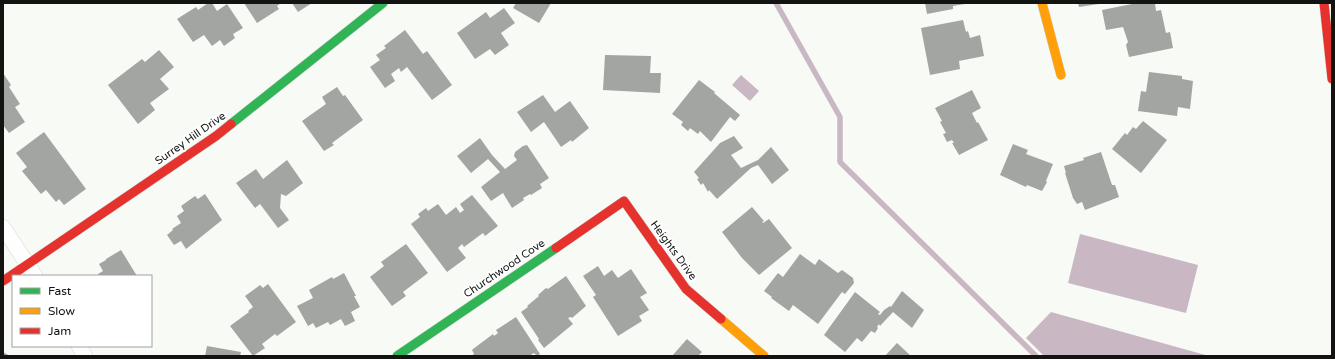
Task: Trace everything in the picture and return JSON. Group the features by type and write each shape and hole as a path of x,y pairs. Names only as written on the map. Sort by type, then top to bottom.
{"main road":[{"name":"Surrey Hill Drive","path":"18,275 31,270 216,136 383,3"},
{"path":"1042,3 1061,75"},
{"path":"1324,3 1332,79"},
{"name":"Churchwood Cove","path":"397,356 624,201"},
{"name":"Heights Drive","path":"624,201 686,289 764,356"}],"street":[{"path":"3,228 31,270"},
{"path":"80,347 85,356"}],"shaded area":[{"path":"741,75 759,91 750,101 732,85"},
{"path":"1080,234 1198,265 1186,313 1068,283"},
{"path":"1051,312 1209,356 1044,356 1026,338"}],"building":[{"path":"208,3 212,3 217,11 227,4 243,28 233,34 235,38 224,46 220,40 212,46 204,35 193,42 177,19 196,7 198,10"},
{"path":"244,3 281,3 277,6 279,9 257,23"},
{"path":"292,3 312,3 298,12"},
{"path":"516,3 551,3 539,23 513,8"},
{"path":"925,3 965,4 953,6 953,9 927,14"},
{"path":"1078,3 1099,3 1099,4 1079,7"},
{"path":"1137,3 1155,3 1156,11 1161,10 1166,33 1170,32 1173,48 1129,57 1126,45 1128,42 1123,27 1106,30 1102,10"},
{"path":"504,8 515,23 501,33 509,45 495,55 490,49 475,59 457,33 486,12 490,18"},
{"path":"963,20 966,32 968,31 970,38 980,35 984,56 959,61 960,69 930,75 921,28"},
{"path":"405,30 423,54 427,51 452,85 432,100 407,67 401,72 399,68 391,74 395,81 385,88 370,67 380,60 376,55 386,48 384,46"},
{"path":"159,50 174,67 160,79 169,89 150,103 155,110 138,124 108,85 142,59 145,62"},
{"path":"605,55 651,56 650,73 661,73 660,93 603,90"},
{"path":"1149,72 1182,76 1182,79 1193,81 1190,109 1178,107 1177,116 1138,111 1141,91 1146,92"},
{"path":"3,73 11,85 9,87 20,104 15,107 25,122 9,133 3,125"},
{"path":"699,80 715,92 714,93 740,115 735,121 730,117 711,142 700,131 698,134 690,128 688,131 681,125 683,122 672,114"},
{"path":"337,87 343,96 345,95 363,120 332,143 334,145 324,151 302,121 326,104 322,97"},
{"path":"972,90 981,108 972,113 988,140 959,155 952,143 954,143 952,140 947,142 943,134 946,133 940,122 942,121 935,108"},
{"path":"543,95 555,112 570,101 589,128 572,142 571,140 561,147 544,122 531,132 517,112"},
{"path":"1143,121 1167,140 1141,173 1112,149 1125,133 1127,135 1133,127 1136,129"},
{"path":"44,132 86,189 64,205 59,199 56,202 46,190 41,194 22,171 27,167 16,153"},
{"path":"734,136 743,148 731,155 741,168 758,160 771,147 789,170 772,184 758,165 751,168 717,199 709,190 708,192 703,183 701,185 697,179 699,178 694,172 720,143"},
{"path":"480,138 492,155 505,169 517,160 514,156 515,152 527,145 549,178 540,184 542,188 523,198 524,200 512,208 503,193 491,201 481,187 500,172 488,159 471,173 457,156"},
{"path":"1013,144 1028,150 1026,154 1053,164 1046,181 1047,182 1042,191 1027,185 1026,187 1000,175"},
{"path":"1101,152 1112,185 1115,185 1119,197 1085,210 1082,202 1077,204 1073,198 1064,166 1084,160 1083,158"},
{"path":"287,160 303,183 286,196 281,194 280,208 289,220 278,228 260,204 255,208 236,183 256,169 263,179"},
{"path":"205,194 222,220 186,249 181,241 174,245 167,235 173,230 172,229 181,223 177,216 184,211 181,206 195,196 198,199"},
{"path":"472,195 498,226 485,236 483,233 464,247 462,244 458,248 466,258 447,272 411,224 420,217 418,214 426,208 428,211 438,204 446,215 456,207 460,213 464,210 460,204"},
{"path":"752,207 764,221 762,222 763,223 769,219 792,248 759,275 742,258 722,232"},
{"path":"406,244 428,273 403,292 406,296 392,306 370,277 384,266 381,262"},
{"path":"121,250 136,275 98,275 103,271 99,264"},
{"path":"800,254 815,265 819,259 838,273 842,270 853,278 854,283 845,294 842,292 818,324 793,305 789,311 764,291 778,273 783,277"},
{"path":"598,266 604,276 612,270 618,278 631,269 647,293 640,297 649,310 639,316 642,321 618,336 593,297 596,295 583,276"},
{"path":"344,273 360,307 351,312 355,321 345,326 341,319 330,325 328,322 316,328 313,323 308,326 297,306 313,298 309,290 332,277 333,279"},
{"path":"566,276 586,306 572,318 568,318 573,324 544,348 521,312 528,307 527,306 546,288 548,289"},
{"path":"268,284 296,322 277,336 275,334 262,344 265,348 253,356 230,326 249,312 248,311 253,307 245,296 260,285 263,288"},
{"path":"902,291 924,310 912,328 893,312 880,326 879,324 875,333 871,331 862,342 857,338 845,352 824,335 855,292 880,312 878,314 880,315 884,310 890,306 891,307"},
{"path":"516,317 540,354 537,356 534,353 529,356 471,356 474,354 473,349 493,334 494,336 498,333 496,330"},
{"path":"687,339 702,352 698,356 672,356"},
{"path":"897,343 911,356 885,356"},
{"path":"207,346 241,352 240,356 205,356"},
{"path":"3,352 10,356 3,356"}],"waterway":[{"path":"776,3 840,117 840,162 1036,356"}],"traffic: fast":[{"path":"231,124 383,3"},
{"path":"397,356 556,248"}],"traffic: slow":[{"path":"1042,3 1061,75"},
{"path":"721,319 764,356"}],"traffic: jam":[{"path":"1324,3 1332,79"},
{"path":"3,281 216,136 231,124"},
{"path":"556,248 624,201 686,289 721,319"}]}
